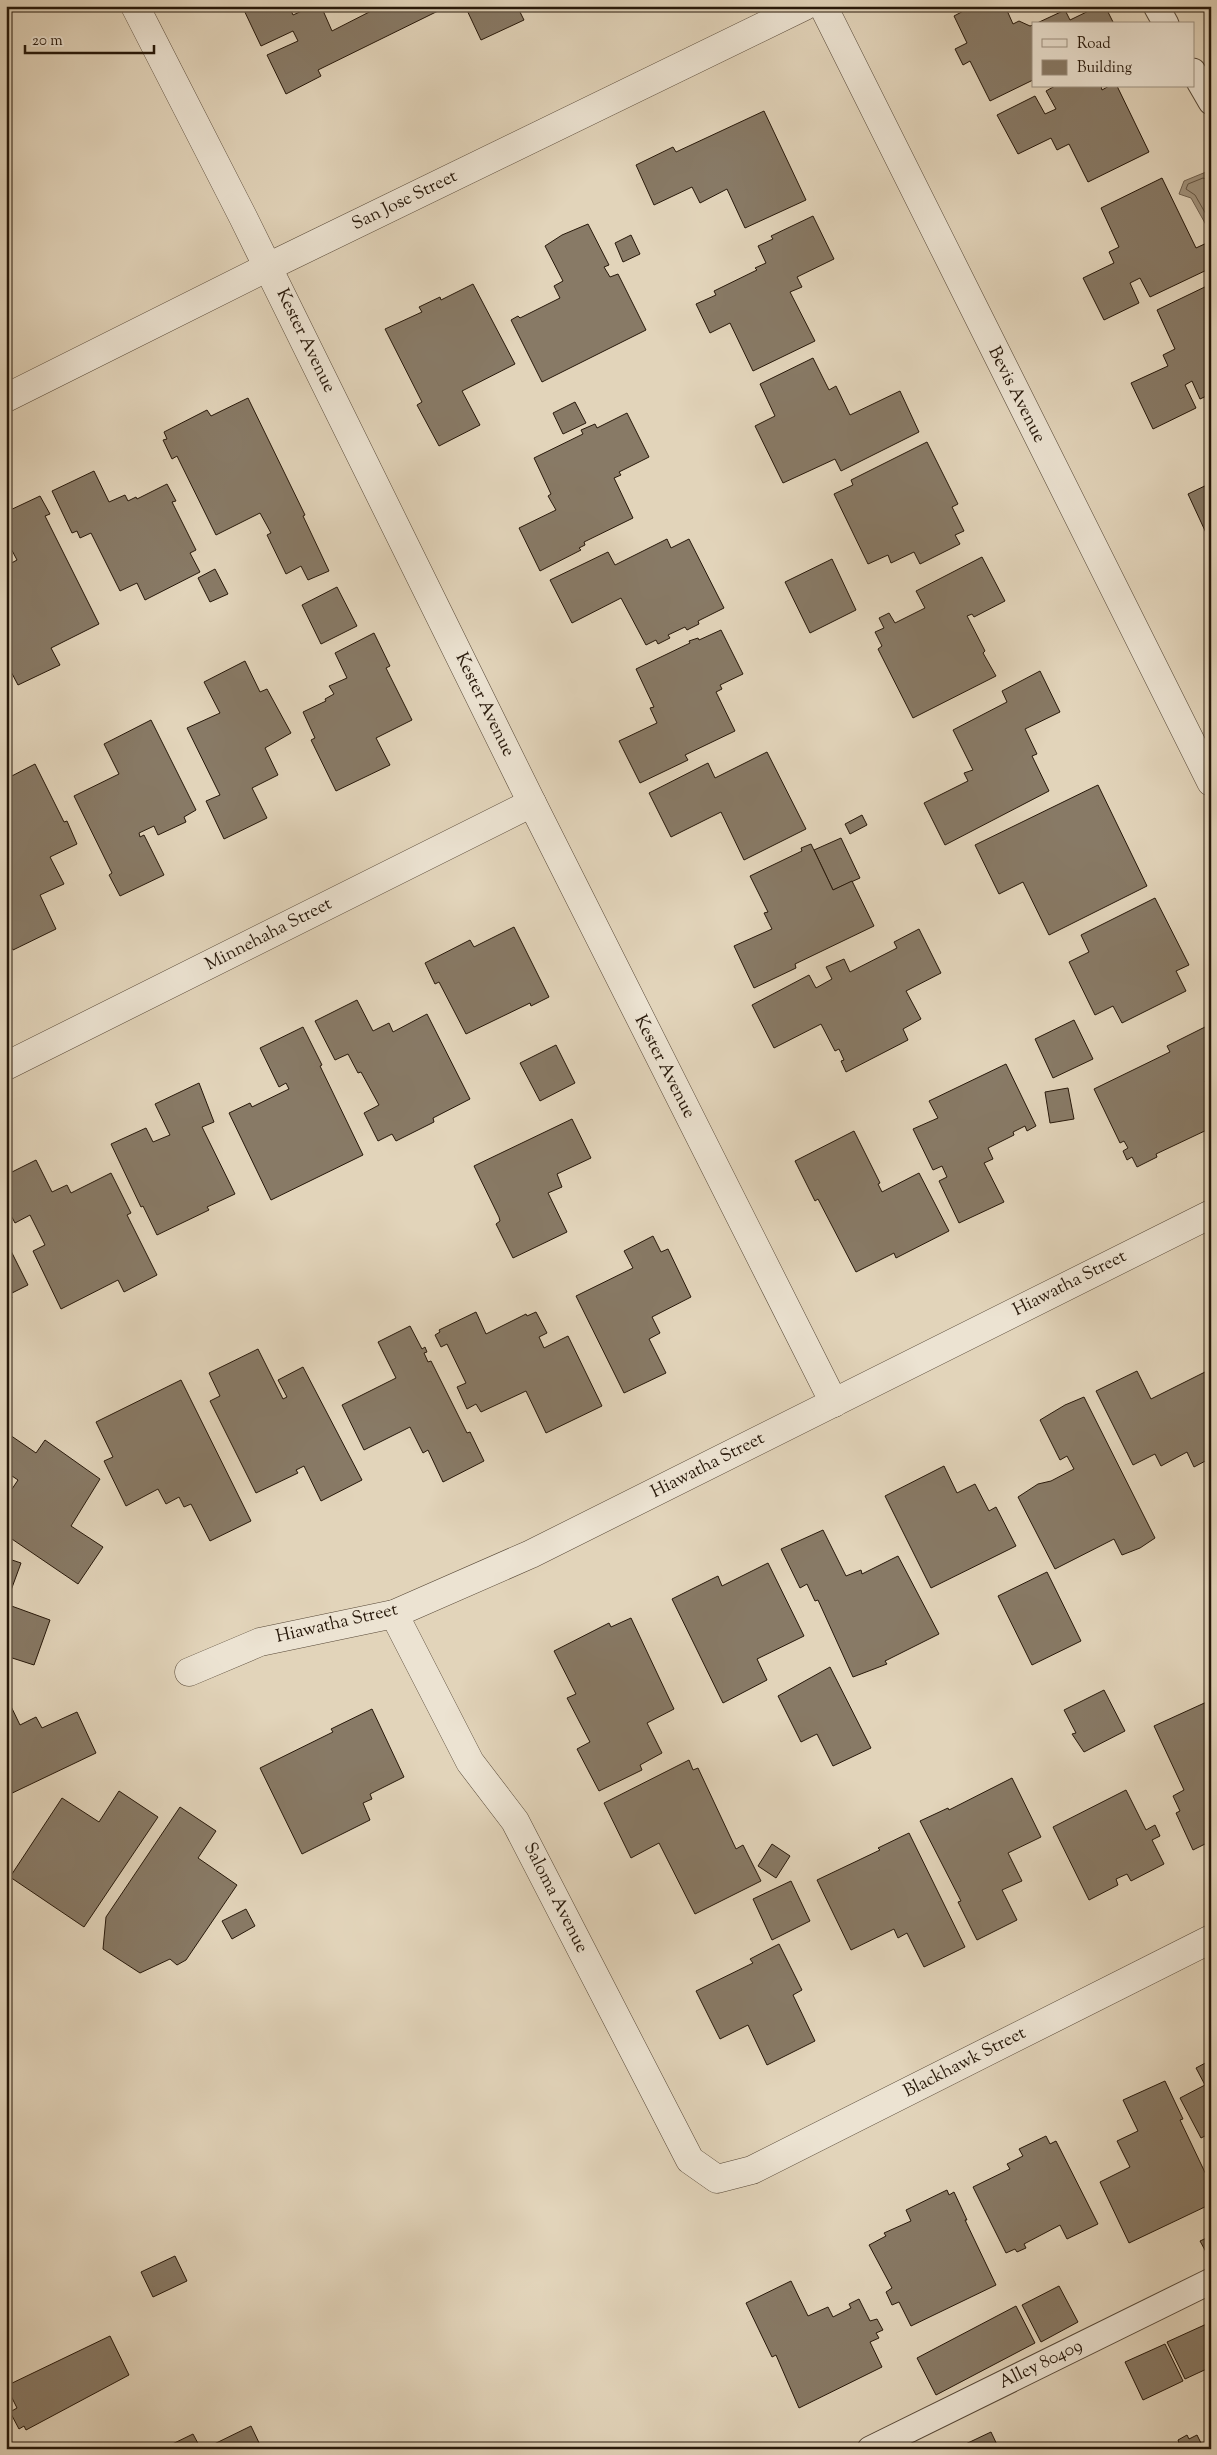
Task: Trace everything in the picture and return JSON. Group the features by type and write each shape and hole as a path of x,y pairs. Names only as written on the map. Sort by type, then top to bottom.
{"street":[{"name":"Kester Avenue","path":"135,6 268,267 532,803 834,1403"},
{"name":"San Jose Street","path":"6,398 268,267 805,6"},
{"name":"Bevis Avenue","path":"823,6 1211,782"},
{"name":"Minnehaha Street","path":"6,1066 532,803"},
{"name":"Hiawatha Street","path":"189,1672 260,1642 394,1614 531,1554 1211,1214"},
{"name":"Saloma Avenue","path":"394,1614 470,1762 515,1821 690,2160 717,2179"},
{"name":"Blackhawk Street","path":"717,2179 752,2170 1211,1939"}],"lane":[{"path":"1156,6 1165,22"},
{"path":"1194,74 1211,102"},
{"name":"Alley 80409","path":"870,2449 1211,2280"}],"water":[{"path":"1206,172 1211,178 1210,232 1191,198 1179,194 1184,181"}],"building":[{"path":"242,6 289,6 293,15 313,6 321,6 332,31 381,6 436,6 438,11 318,70 321,76 286,94 267,55 298,41 293,31 261,46"},
{"path":"465,6 517,6 524,20 481,40"},
{"path":"973,6 1005,6 1013,24 1019,21 1032,25 1032,80 990,101 970,61 963,65 955,49 967,43 954,16"},
{"path":"1099,6 1105,6 1113,22 1039,22 1065,10 1070,20"},
{"path":"1051,88 1102,88 1102,90 1106,88 1118,88 1149,152 1088,182 1069,144 1057,150 1051,138 1018,154 997,115 1035,96 1045,114 1056,109 1046,91"},
{"path":"764,111 806,200 745,228 727,189 700,203 692,187 654,205 636,165 673,147 676,152"},
{"path":"1162,178 1196,248 1211,241 1211,268 1150,297 1140,278 1130,283 1139,303 1104,320 1083,278 1114,263 1109,252 1119,247 1101,208"},
{"path":"813,216 834,259 797,277 802,287 790,292 815,341 753,371 730,323 710,333 696,304 716,295 714,291 757,270 755,268 766,263 758,246 773,239 771,236"},
{"path":"588,224 609,265 604,267 610,277 618,274 646,330 542,382 511,320 518,316 520,318 560,298 554,286 563,281 545,246 562,235"},
{"path":"631,235 640,254 623,262 615,243"},
{"path":"473,284 515,364 462,391 480,425 439,446 417,405 422,402 385,329 422,312 419,307 440,297 441,300"},
{"path":"1211,284 1211,394 1200,399 1192,381 1185,385 1196,408 1153,429 1131,383 1168,366 1163,355 1175,349 1157,310"},
{"path":"813,358 829,390 836,386 850,415 900,391 919,432 841,471 835,459 783,483 755,426 775,416 760,384"},
{"path":"248,398 305,515 303,516 329,571 308,580 301,566 286,574 267,535 271,533 260,513 216,535 177,456 172,459 163,440 167,439 164,432 207,410 211,416"},
{"path":"575,402 586,423 563,434 553,413"},
{"path":"627,413 649,457 619,472 621,475 614,478 633,518 584,542 585,545 579,548 581,550 540,571 519,528 556,510 548,496 551,494 534,458 583,434 581,430 595,424 597,428"},
{"path":"927,442 958,504 952,507 964,531 955,535 960,544 920,564 914,552 891,563 888,555 868,564 834,494 853,485 851,480"},
{"path":"94,471 109,502 125,495 128,501 136,497 137,499 167,484 176,501 172,502 196,550 190,553 200,572 145,600 137,583 120,591 91,533 80,538 77,531 72,533 52,491"},
{"path":"1211,483 1211,533 1207,535 1188,494"},
{"path":"40,496 50,514 45,516 99,624 51,648 60,665 18,685 6,662 6,566 17,560 6,539 6,512"},
{"path":"667,539 671,548 689,539 724,608 698,621 699,624 687,630 685,627 668,635 670,638 658,644 656,640 646,645 621,598 572,623 550,580 608,552 615,565"},
{"path":"982,557 1005,601 974,617 972,614 967,616 985,651 983,653 996,676 913,718 878,649 882,646 875,632 884,628 879,618 889,613 895,623 925,608 916,591"},
{"path":"832,559 856,610 810,633 785,582"},
{"path":"215,569 228,594 210,602 198,578"},
{"path":"337,587 357,626 321,644 302,605"},
{"path":"721,630 743,674 720,685 722,689 716,692 735,731 685,755 688,760 640,783 619,741 657,723 650,708 654,707 636,669 690,643 689,641 698,638 699,640"},
{"path":"374,633 390,666 386,668 412,720 376,738 390,765 336,791 311,740 315,738 303,712 326,701 325,699 334,694 329,686 347,678 335,653"},
{"path":"245,661 260,692 267,689 291,733 265,748 278,775 252,788 267,818 224,839 206,801 220,795 187,728 220,713 204,682"},
{"path":"1040,671 1060,712 1025,729 1037,754 1032,756 1049,791 945,845 924,803 968,781 964,773 973,770 953,730 1007,702 1002,691"},
{"path":"151,720 196,810 184,817 186,822 158,835 154,826 139,833 140,837 144,835 164,875 120,896 109,875 112,873 74,796 119,774 104,744"},
{"path":"767,752 806,829 744,860 721,812 671,837 649,793 708,763 715,778"},
{"path":"35,764 64,822 67,821 77,844 50,857 64,884 40,895 56,929 13,950 6,937 6,779"},
{"path":"1098,785 1147,886 1049,935 1023,882 999,894 975,845"},
{"path":"862,815 867,825 850,834 845,824"},
{"path":"841,838 860,878 833,890 814,850"},
{"path":"811,844 833,890 852,881 874,926 795,964 796,968 754,988 734,946 772,929 764,913 768,912 750,876 802,851 801,848"},
{"path":"1155,898 1189,965 1176,971 1186,991 1122,1023 1113,1006 1095,1015 1069,962 1089,952 1081,935"},
{"path":"514,927 549,997 531,1006 530,1003 466,1034 439,982 435,984 425,963 470,940 474,947"},
{"path":"919,929 941,973 906,991 921,1019 903,1029 908,1040 846,1072 841,1061 844,1060 839,1049 835,1051 821,1024 774,1048 752,1005 809,975 816,988 832,979 826,967 844,959 850,972 897,948 894,942"},
{"path":"357,1000 373,1031 389,1023 393,1032 427,1014 470,1099 433,1118 434,1122 396,1141 392,1134 378,1141 364,1113 379,1105 361,1072 358,1073 348,1054 335,1060 315,1021"},
{"path":"1074,1020 1093,1059 1053,1078 1035,1039"},
{"path":"1211,1024 1211,1078 1205,1081 1211,1092 1211,1128 1156,1154 1157,1157 1137,1167 1132,1157 1127,1160 1123,1151 1128,1148 1124,1141 1120,1143 1094,1089 1170,1052 1167,1046"},
{"path":"303,1027 363,1155 271,1200 229,1113 250,1103 252,1107 289,1089 286,1083 279,1087 260,1048"},
{"path":"556,1045 575,1083 540,1101 520,1063"},
{"path":"1006,1064 1036,1126 1027,1131 1025,1126 1013,1132 1014,1135 988,1148 993,1159 984,1163 1004,1202 959,1223 939,1181 947,1177 942,1166 933,1170 913,1129 938,1118 929,1101"},
{"path":"199,1083 214,1122 202,1127 235,1194 207,1207 209,1210 157,1235 143,1206 141,1207 111,1144 146,1128 153,1142 170,1135 155,1104"},
{"path":"1068,1088 1074,1119 1050,1123 1045,1092"},
{"path":"572,1119 591,1158 557,1174 562,1187 548,1193 567,1232 513,1258 496,1224 500,1221 499,1217 474,1166"},
{"path":"854,1131 880,1183 878,1184 882,1192 919,1173 949,1231 896,1258 894,1253 856,1272 818,1199 815,1201 795,1161"},
{"path":"36,1160 52,1192 67,1185 71,1193 111,1173 131,1213 127,1215 157,1275 124,1292 118,1280 61,1309 33,1251 45,1245 30,1215 15,1223 6,1206 6,1175"},
{"path":"653,1236 661,1252 668,1249 691,1297 652,1317 660,1333 649,1339 666,1373 624,1393 576,1296 633,1268 624,1251"},
{"path":"6,1241 28,1285 10,1294 12,1298 6,1300"},
{"path":"476,1312 486,1334 526,1314 527,1316 536,1312 547,1333 539,1337 544,1348 568,1336 602,1406 546,1433 526,1391 481,1412 476,1404 467,1409 457,1387 466,1383 447,1344 441,1347 435,1335 440,1332 439,1330"},
{"path":"410,1326 422,1349 425,1347 427,1352 424,1353 428,1362 431,1361 467,1433 470,1432 484,1461 443,1482 428,1450 423,1453 410,1427 364,1450 342,1405 396,1378 378,1342"},
{"path":"258,1349 283,1399 287,1397 278,1380 303,1367 362,1480 321,1501 304,1466 296,1470 298,1473 256,1493 210,1401 220,1396 209,1373"},
{"path":"1211,1369 1211,1458 1194,1467 1187,1452 1161,1466 1155,1454 1133,1465 1096,1391 1137,1371 1151,1399"},
{"path":"181,1380 251,1521 210,1541 191,1504 184,1507 179,1497 166,1504 158,1489 126,1506 104,1461 113,1457 96,1422"},
{"path":"1084,1397 1155,1538 1140,1548 1122,1555 1114,1539 1055,1569 1018,1497 1038,1484 1051,1481 1074,1469 1067,1456 1060,1460 1040,1420 1065,1405"},
{"path":"10,1435 36,1453 45,1440 100,1479 71,1526 103,1547 78,1584 6,1535 6,1498 18,1480 6,1472 6,1441"},
{"path":"944,1466 957,1493 975,1484 989,1511 996,1507 1016,1546 931,1588 885,1496"},
{"path":"823,1530 846,1576 861,1570 862,1574 898,1556 939,1634 885,1661 887,1664 853,1677 818,1600 815,1601 807,1584 800,1588 781,1549"},
{"path":"6,1558 21,1563 6,1604"},
{"path":"768,1563 804,1636 757,1659 767,1680 723,1703 672,1599 718,1576 722,1586"},
{"path":"1047,1572 1081,1641 1032,1665 998,1596"},
{"path":"6,1604 50,1620 34,1665 6,1656"},
{"path":"631,1618 674,1709 647,1723 662,1753 640,1765 642,1770 599,1791 577,1749 590,1742 567,1698 576,1694 554,1651 609,1623 611,1627"},
{"path":"830,1667 871,1748 833,1766 817,1734 801,1742 778,1696"},
{"path":"1104,1690 1125,1731 1084,1752 1072,1734 1076,1733 1064,1710"},
{"path":"6,1696 20,1725 36,1717 42,1728 77,1712 96,1753 6,1796"},
{"path":"1211,1700 1211,1841 1193,1850 1176,1813 1180,1811 1173,1796 1184,1790 1154,1726"},
{"path":"372,1709 404,1777 370,1794 372,1799 363,1803 370,1820 302,1854 260,1768 333,1732 331,1729"},
{"path":"689,1760 693,1770 698,1768 736,1849 743,1845 761,1881 695,1914 659,1843 631,1858 604,1803"},
{"path":"1012,1778 1041,1837 1008,1853 1022,1881 1002,1890 1017,1920 977,1940 958,1902 961,1901 920,1821 948,1808 949,1810"},
{"path":"1126,1790 1146,1830 1155,1825 1160,1836 1152,1840 1164,1864 1131,1881 1127,1874 1116,1879 1118,1885 1089,1900 1053,1827"},
{"path":"119,1791 158,1817 84,1927 10,1877 62,1798 99,1822"},
{"path":"180,1807 216,1831 198,1858 237,1885 186,1960 177,1965 170,1959 140,1973 103,1949 106,1917"},
{"path":"909,1833 965,1947 924,1967 907,1933 898,1938 894,1929 851,1950 817,1880 880,1850 878,1848"},
{"path":"772,1844 790,1856 776,1878 758,1866"},
{"path":"791,1881 810,1921 772,1940 753,1899"},
{"path":"246,1909 255,1926 232,1939 222,1921"},
{"path":"779,1944 802,1990 793,1995 815,2041 767,2065 748,2025 720,2039 696,1991 753,1963 750,1959"},
{"path":"1211,2060 1211,2133 1201,2138 1180,2098 1205,2085 1196,2068"},
{"path":"1165,2081 1183,2119 1180,2120 1211,2185 1211,2204 1129,2243 1100,2182 1130,2167 1117,2141 1138,2131 1123,2100"},
{"path":"1046,2136 1050,2144 1056,2141 1098,2224 1067,2239 1060,2225 1024,2244 1026,2248 1017,2252 1015,2249 1006,2253 973,2187 1010,2169 1007,2164 1023,2156 1019,2149"},
{"path":"947,2190 949,2195 954,2192 996,2285 911,2326 899,2302 892,2305 886,2292 892,2288 869,2245 886,2236 884,2233 911,2221 906,2210"},
{"path":"1211,2236 1211,2261 1200,2241"},
{"path":"175,2256 187,2281 153,2297 141,2272"},
{"path":"791,2281 808,2316 828,2307 833,2317 851,2308 849,2304 859,2299 870,2321 877,2319 883,2330 876,2333 879,2338 870,2342 882,2367 799,2408 776,2355 772,2357 746,2303"},
{"path":"1059,2286 1078,2322 1041,2342 1022,2305"},
{"path":"1016,2306 1035,2343 936,2395 917,2358"},
{"path":"1211,2322 1211,2367 1185,2379 1167,2342"},
{"path":"110,2336 129,2375 26,2430 24,2426 19,2429 10,2412 17,2408 6,2386"},
{"path":"1165,2344 1183,2381 1143,2400 1125,2362"},
{"path":"251,2426 262,2449 206,2449 206,2448"},
{"path":"991,2432 999,2449 955,2449"},
{"path":"193,2434 201,2449 162,2449"},
{"path":"1187,2435 1189,2439 1197,2435 1204,2449 1168,2449 1179,2443 1178,2440"}]}
